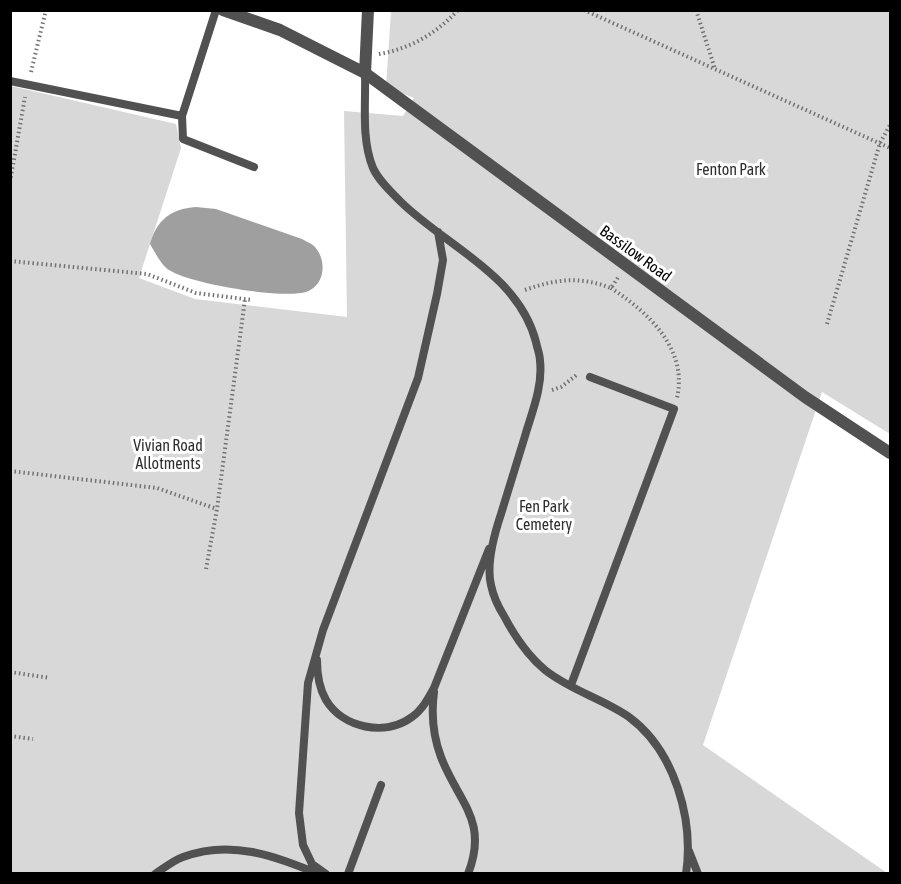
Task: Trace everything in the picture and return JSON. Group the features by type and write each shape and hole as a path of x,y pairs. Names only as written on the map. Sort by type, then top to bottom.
{"street":[{"name":"Bassilow Road","path":"224,10 280,30 365,73 805,397 891,453"},
{"path":"365,73 368,10"}],"lane":[{"path":"216,10 182,116 183,139 254,167"},
{"path":"318,645 318,683 326,700 339,715 355,724 374,729 393,726 411,718 425,705 434,688 491,544 539,392 541,362 535,338 528,320 513,295 491,274 410,211 388,190 374,169 366,144 365,73"},
{"path":"10,81 182,116"},
{"path":"326,873 312,864 303,845 299,813 308,683 318,645 418,378 443,260 438,232"},
{"path":"571,685 674,409 590,377"},
{"path":"491,544 490,585 504,616 524,649 546,670 604,701 631,719 656,745 675,778 686,815 689,851 686,873"},
{"path":"434,688 432,709 435,736 442,759 468,806 475,832 475,852 468,873"},
{"path":"348,873 381,785"},
{"path":"155,873 183,857 226,848 269,854 319,873"},
{"path":"689,851 698,873"}],"path":[{"path":"366,56 400,50 443,26 458,10"},
{"path":"584,10 891,148"},
{"path":"696,10 715,69"},
{"path":"826,324 880,143 891,125"},
{"path":"10,261 147,274 196,293 252,300"},
{"path":"611,288 625,266"},
{"path":"513,295 548,282 576,280 598,283 611,288 633,302 670,343 678,369 679,386 674,409"},
{"path":"206,569 217,510 245,299"},
{"path":"539,392 554,390 578,374 590,377"},
{"path":"10,471 157,488 217,510"},
{"path":"10,672 50,678"},
{"path":"10,736 33,739"}],"green space":[{"path":"391,11 890,11 890,434 822,392 703,745 887,873 11,874 11,86 176,124 181,148 139,278 195,299 347,317 344,111 403,116 414,98 386,87"}],"shaded area":[{"path":"196,207 216,209 311,244 321,258 322,271 318,284 306,292 294,294 258,292 215,285 169,270 150,244 156,228 172,213"}],"park label":[{"name":"Fenton Park","path":"731,169"},
{"name":"Vivian Road Allotments","path":"168,454"},
{"name":"Fen Park Cemetery","path":"544,515"}]}
